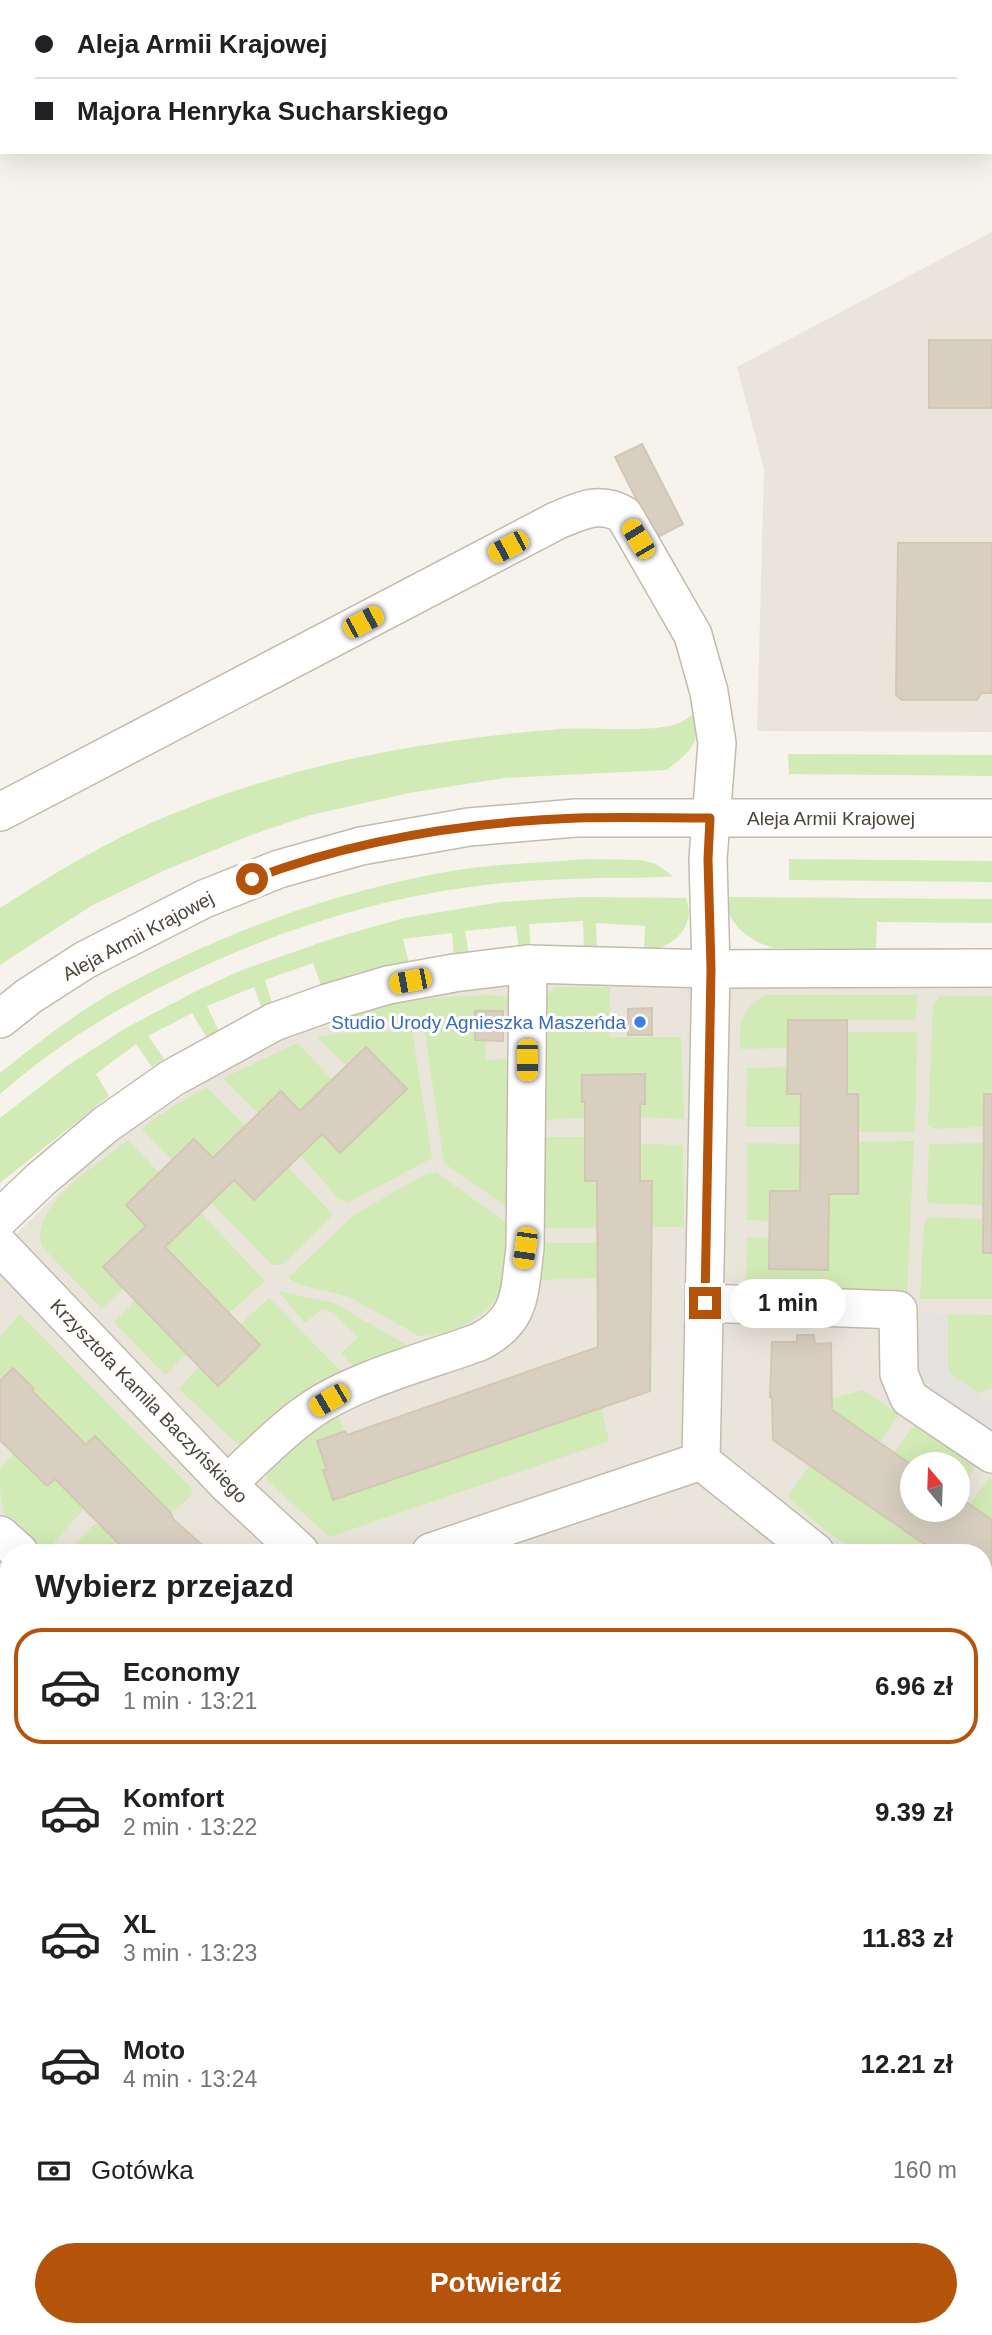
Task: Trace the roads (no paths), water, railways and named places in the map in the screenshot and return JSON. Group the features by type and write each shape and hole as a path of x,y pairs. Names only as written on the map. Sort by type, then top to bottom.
{"street":[{"path":"0,812 556,521 600,506 613,509 624,516 693,635 709,692 717,743 708,859 711,969 701,1461"},
{"name":"Aleja Armii Krajowej","path":"0,1019 29,996 85,960 160,920 228,889 307,859 361,846 469,827 576,818 992,818"},
{"path":"227,1484 307,1413 329,1400 357,1386 479,1342 497,1333 510,1321 519,1292 525,1248 528,964"},
{"path":"0,1218 105,1125 172,1078 274,1022 388,985 528,964 711,969 992,968"},
{"name":"Krzysztofa Kamila Baczyńskiego","path":"0,1246 227,1484 291,1544"},
{"path":"705,1303 898,1310 899,1374 909,1398 992,1454"},
{"path":"455,1544 701,1461"},
{"path":"701,1461 805,1544"}],"place":[{"name":"Studio Urody Agnieszka Maszeńda","path":"640,1022"}]}
